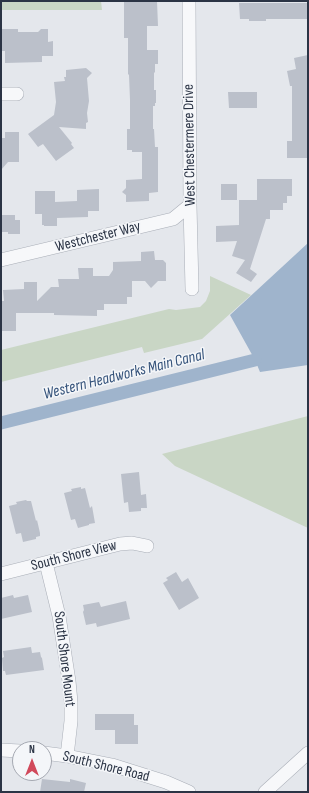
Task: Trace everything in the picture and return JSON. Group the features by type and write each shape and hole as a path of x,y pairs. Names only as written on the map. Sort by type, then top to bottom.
{"street":[{"name":"West Chestermere Drive","path":"189,1 192,289"},
{"path":"1,94 17,94"},
{"name":"Westchester Way","path":"1,260 173,219 190,205"},
{"name":"South Shore View","path":"1,574 120,544 132,543 147,546"},
{"name":"South Shore Mount","path":"46,563 64,639 69,681 71,721 67,756"},
{"path":"1,750 12,751"},
{"path":"265,792 308,753"},
{"name":"South Shore Road","path":"52,754 112,765 166,782 189,792"}],"green space":[{"path":"1,1 101,1 102,10 1,10"},
{"path":"210,276 251,295 202,339 144,353 142,347 1,382 1,350 169,309 176,310 200,307 206,301 210,291"},
{"path":"308,416 308,528 175,466 162,454"}],"water":[{"path":"308,243 308,365 260,372 230,315"}],"building":[{"path":"124,1 157,1 158,26 147,26 147,50 158,50 158,64 155,64 154,73 156,103 155,106 153,106 153,129 155,147 158,147 158,192 149,193 149,201 126,202 126,195 122,192 126,188 126,180 142,179 142,152 132,152 132,150 127,150 127,129 130,129 130,100 128,38 124,38"},
{"path":"239,3 308,3 308,19 266,19 266,21 249,21 249,19 240,19"},
{"path":"1,29 18,29 18,32 38,32 41,29 48,29 48,42 53,41 53,56 42,56 42,62 5,63 5,51 1,51"},
{"path":"308,55 308,158 287,158 287,141 292,141 292,86 290,86 287,71 296,69 294,58"},
{"path":"86,68 92,73 87,78 89,101 87,113 88,122 86,123 86,129 59,127 72,143 71,144 74,148 56,161 43,144 38,147 28,134 54,115 56,102 54,82 65,81 64,77 66,77 66,70"},
{"path":"228,92 257,92 257,108 229,108"},
{"path":"5,132 19,132 19,162 8,162 1,170 1,138 5,138"},
{"path":"257,179 292,179 292,196 287,196 287,203 283,203 283,210 270,210 270,219 266,219 250,269 257,274 251,282 236,273 245,260 232,256 237,241 216,242 216,226 239,225 239,200 257,200"},
{"path":"221,184 237,184 237,200 221,200"},
{"path":"99,189 99,211 88,211 88,217 57,218 57,226 44,226 42,225 42,214 35,214 35,191 55,191 55,202 77,201 77,190"},
{"path":"1,215 15,215 15,220 20,220 20,234 8,234 8,232 1,232"},
{"path":"154,251 155,260 163,260 166,263 166,281 158,281 151,288 145,281 132,281 132,297 127,297 127,304 104,304 104,310 97,310 97,316 54,315 54,313 16,313 16,331 1,331 1,301 4,301 3,290 24,289 24,282 37,282 37,301 51,287 59,287 58,279 79,279 78,268 93,268 93,276 109,276 113,270 113,262 141,261 141,252"},
{"path":"139,472 141,495 146,494 147,508 141,508 141,511 129,512 128,502 124,503 121,474"},
{"path":"81,487 81,489 85,488 90,508 92,506 95,523 78,528 75,519 71,520 64,493 72,491 71,489"},
{"path":"26,500 31,501 40,536 36,537 36,539 23,542 21,533 16,534 9,506 17,504 16,502"},
{"path":"176,572 182,582 188,578 199,598 179,610 163,583 168,580 166,578"},
{"path":"13,595 14,598 28,595 32,612 1,619 1,598"},
{"path":"126,601 130,619 97,627 96,623 86,625 83,605 99,602 101,607"},
{"path":"31,647 32,653 40,652 44,670 6,675 5,671 3,671 3,651"},
{"path":"95,714 134,714 134,725 138,725 138,744 115,744 115,730 95,730"},
{"path":"70,779 86,783 84,792 40,792 42,781 52,780 70,782"}],"waterway":[{"name":"Western Headworks Main Canal","path":"1,423 255,360"}]}
